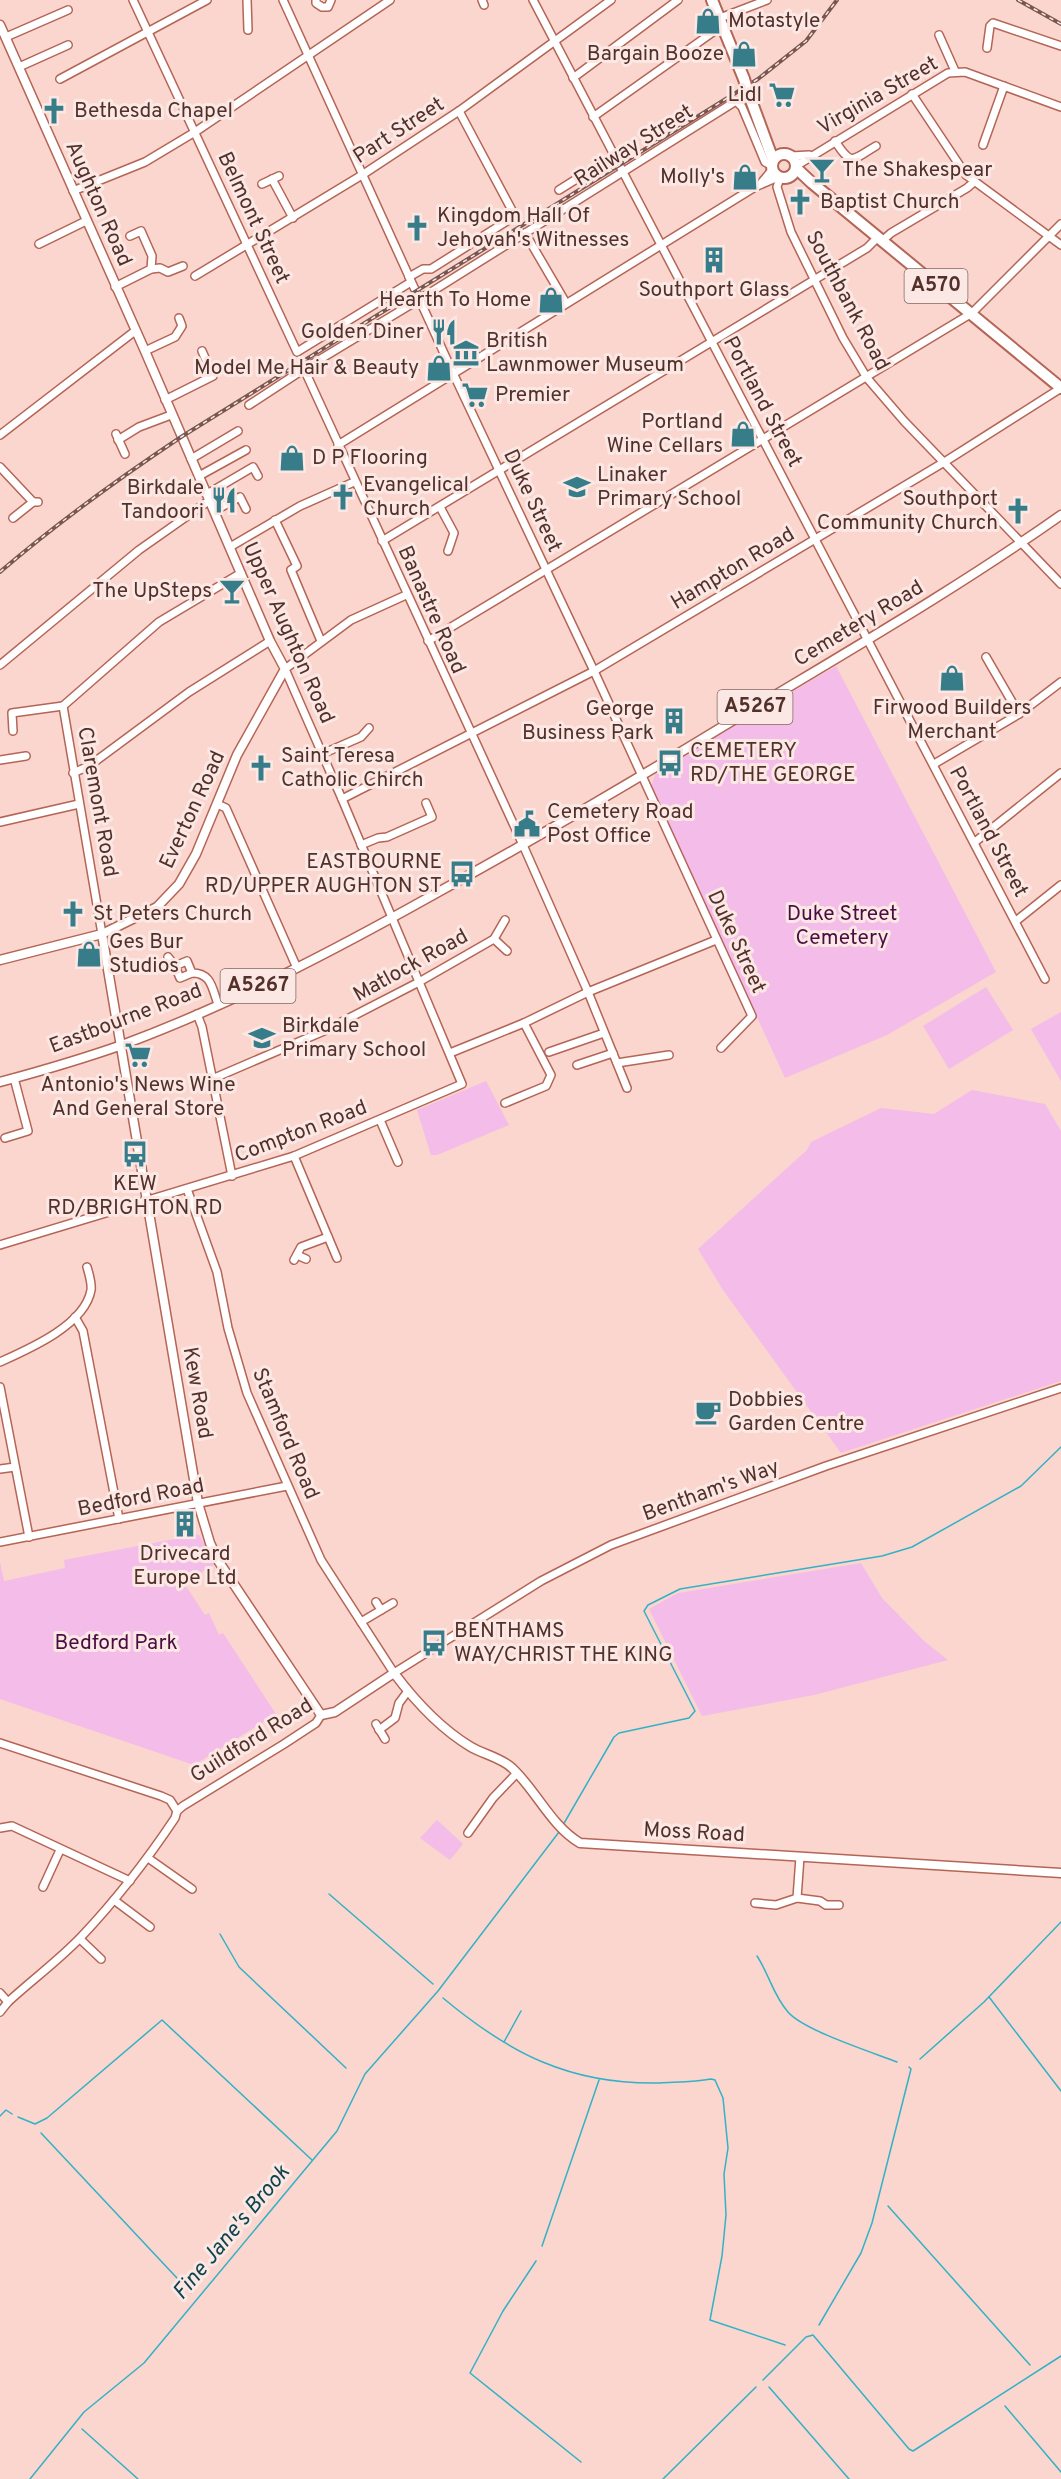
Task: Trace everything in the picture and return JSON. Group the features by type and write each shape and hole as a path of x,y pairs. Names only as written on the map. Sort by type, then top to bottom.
{"highway":[{"name":"A570","path":"712,0 765,139 783,167 812,183 1061,388"}],"main road":[{"name":"Aughton Road","path":"0,24 135,331"},
{"name":"Upper Aughton Road","path":"135,331 270,642 285,669"},
{"name":"Cemetery Road","path":"391,918 523,845 869,641 1061,515"},
{"name":"Everton Road","path":"0,960 102,934 158,907 179,884 196,854 237,755 285,669"},
{"name":"Eastbourne Road","path":"0,1082 120,1046 197,1014 297,968 391,918"},
{"name":"Claremont Road","path":"102,934 120,1046"},
{"name":"Kew Road","path":"120,1046 198,1503 210,1543 219,1562 321,1715"},
{"name":"Moss Road","path":"394,1673 444,1729 473,1748 512,1766 557,1824 580,1843 1061,1873"},
{"name":"Guildford Road","path":"321,1715 335,1712 394,1673"}],"street":[{"name":"Belmont Street","path":"133,0 297,352 410,280"},
{"path":"60,79 207,0"},
{"path":"247,0 248,30"},
{"name":"Duke Street","path":"283,0 410,280 594,671 752,1016 721,1048"},
{"path":"316,0 316,3 322,7 328,7 331,0"},
{"path":"73,191 145,162 195,132 390,0"},
{"name":"Portland Street","path":"533,0 1046,979"},
{"name":"Part Street","path":"195,276 362,175 459,111 611,0"},
{"path":"573,78 678,0"},
{"path":"593,117 722,22 767,0"},
{"path":"6,37 68,10"},
{"path":"987,48 990,26 993,23 1061,46"},
{"path":"939,35 955,71"},
{"path":"19,68 68,45"},
{"name":"Virginia Street","path":"783,167 814,153 955,71 965,72 1061,107"},
{"path":"983,145 1004,86"},
{"path":"912,94 966,175 1061,245"},
{"name":"Railway Street","path":"249,405 736,101 742,106 765,162 783,167"},
{"path":"410,280 423,269 431,269 515,216 459,111"},
{"path":"835,141 844,155 850,159 876,146"},
{"name":"Virginia Street","path":"783,167 800,156 814,153"},
{"path":"559,190 613,156"},
{"path":"338,445 755,188 783,167"},
{"name":"Southbank Road","path":"783,167 777,187 791,232 843,338 867,378 943,462 1061,584"},
{"path":"262,184 275,178 293,218"},
{"path":"382,541 974,182"},
{"path":"39,244 86,221"},
{"path":"428,641 972,313 1061,224"},
{"path":"130,236 141,231 152,256 151,269"},
{"path":"525,233 566,303"},
{"path":"115,287 151,269 160,268 168,272 183,266"},
{"path":"145,351 175,337 182,326 179,318"},
{"path":"0,435 135,331"},
{"path":"165,400 213,376 202,351"},
{"name":"Banastre Road","path":"304,369 354,482 523,845 588,992 627,1088"},
{"name":"Hampton Road","path":"342,799 594,671 816,539 1061,388"},
{"path":"125,454 117,437 171,414"},
{"path":"191,459 238,431"},
{"path":"199,476 246,450"},
{"path":"0,467 36,502 13,518"},
{"path":"0,665 139,550 208,497 254,467 258,476"},
{"path":"230,547 275,520 354,482"},
{"path":"214,511 240,497 246,509"},
{"path":"440,507 454,533 448,551"},
{"path":"275,520 297,566 291,570 321,640"},
{"path":"14,731 12,713 63,706 159,622 241,573"},
{"path":"285,669 293,665 321,640 351,620 406,595"},
{"path":"74,773 89,766 189,692 270,642"},
{"path":"986,657 1019,714"},
{"name":"Upper Aughton Road","path":"285,669 462,1084"},
{"path":"934,764 1019,714 1061,682"},
{"name":"Claremont Road","path":"63,706 102,934"},
{"path":"322,754 361,737 369,728"},
{"path":"0,760 26,756"},
{"path":"975,842 1061,773"},
{"path":"361,845 387,837 432,817 426,803"},
{"path":"0,822 79,804"},
{"path":"217,804 226,808 297,968"},
{"path":"1016,921 1061,885"},
{"path":"505,920 494,939 507,951"},
{"name":"Matlock Road","path":"212,1079 324,1031 419,982 494,939"},
{"path":"450,1053 524,1023 588,992 716,940"},
{"path":"168,957 180,978 192,973 200,973 208,978 212,982 218,1004"},
{"path":"175,966 187,961 192,973"},
{"path":"197,1014 202,1027 232,1176"},
{"path":"505,1103 546,1086 551,1075 524,1023"},
{"path":"549,1052 604,1033"},
{"path":"577,1065 613,1053"},
{"path":"617,1063 669,1055"},
{"path":"5,1138 28,1131 14,1078"},
{"name":"Compton Road","path":"0,1245 294,1156 462,1084"},
{"path":"380,1120 398,1162"},
{"path":"294,1156 337,1258"},
{"name":"Stamford Road","path":"187,1189 216,1272 228,1328 246,1392 321,1560 394,1673"},
{"path":"306,1259 295,1257 301,1247 328,1238"},
{"path":"0,1362 41,1343 75,1317 88,1300 91,1288 87,1266"},
{"path":"75,1317 83,1331 119,1519"},
{"path":"0,1387 29,1537"},
{"name":"Bentham's Way","path":"394,1673 541,1581 610,1545 826,1466 1061,1388"},
{"path":"0,1469 15,1467"},
{"name":"Bedford Road","path":"0,1542 287,1486"},
{"path":"376,1602 381,1610"},
{"path":"361,1622 393,1603"},
{"path":"385,1739 377,1727 395,1718 399,1703 408,1691"},
{"name":"Guildford Road","path":"0,2012 8,2002 80,1939 148,1858 176,1818 177,1811 202,1793 316,1723 321,1715"},
{"path":"0,1743 161,1796 170,1800 177,1811"},
{"path":"468,1833 493,1798 516,1773"},
{"path":"0,1828 6,1825 12,1826 130,1881"},
{"path":"43,1887 60,1850"},
{"path":"797,1898 800,1857"},
{"path":"148,1858 192,1889"},
{"path":"754,1903 776,1905 797,1898 820,1901 826,1905 839,1905"},
{"path":"114,1900 150,1927"},
{"path":"80,1939 101,1959"},
{"path":"0,1993 8,2002"}],"green space":[{"name":"Duke Street Cemetery","path":"836,666 996,972 887,1035 785,1078 651,787 656,772"},
{"path":"986,987 1013,1030 949,1069 923,1026"},
{"path":"1061,1012 1061,1081 1031,1029"},
{"path":"486,1081 509,1125 437,1155 431,1155 417,1110"},
{"path":"972,1090 1045,1104 1061,1131 1061,1381 841,1453 723,1290 698,1249 807,1150 811,1142 881,1108 934,1114"},
{"name":"Bedford Park","path":"188,1529 200,1536 215,1564 184,1583 205,1615 209,1613 219,1635 223,1633 276,1714 194,1765 0,1699 0,1562 4,1581 65,1568 64,1560 191,1536"},
{"path":"861,1563 882,1598 924,1641 948,1660 814,1695 702,1716 649,1609 678,1593"},
{"path":"437,1820 463,1844 450,1860 420,1838"}],"waterway":[{"path":"563,1825 614,1737 619,1733 689,1718 695,1711 644,1611 648,1605 680,1589 882,1556 912,1547 1021,1486 1061,1447"},
{"name":"Fine Jane's Brook","path":"30,2479 84,2412 144,2363 337,2131 365,2074 438,1991 559,1832"},
{"path":"329,1894 433,1984"},
{"path":"920,2059 984,2002 1061,1922"},
{"path":"220,1934 239,1967 346,2068"},
{"path":"757,1956 779,1999 796,2019 838,2040 897,2062"},
{"path":"989,1997 1061,2091"},
{"path":"443,1998 468,2018 518,2050 570,2072 628,2082 715,2080 723,2098 728,2148 724,2174 726,2215 722,2256 710,2320 785,2345"},
{"path":"504,2042 521,2011"},
{"path":"18,2117 35,2124 47,2118 162,2020 312,2160"},
{"path":"819,2325 861,2253 872,2223 911,2069 909,2067"},
{"path":"542,2246 599,2080"},
{"path":"0,2116 6,2110 12,2114"},
{"path":"41,2133 191,2293"},
{"path":"888,2206 1030,2365"},
{"path":"536,2261 503,2311 470,2373 581,2462"},
{"path":"763,2380 806,2337 813,2335 913,2451 1061,2356"},
{"path":"663,2479 756,2387"},
{"path":"769,2387 849,2479"},
{"path":"1005,2406 1061,2472"},
{"path":"82,2429 138,2479"}],"railway":[{"path":"0,572 88,502 181,437 758,79 806,41 837,0"},
{"path":"1018,0 1061,24"}],"place":[{"name":"Motastyle","path":"708,21"},
{"name":"Bargain Booze","path":"744,54"},
{"name":"Lidl","path":"782,95"},
{"name":"Bethesda Chapel","path":"54,111"},
{"name":"The Shakespear","path":"822,170"},
{"name":"Molly's","path":"745,177"},
{"name":"Baptist Church","path":"800,202"},
{"name":"Kingdom Hall Of Jehovah's Witnesses","path":"417,228"},
{"name":"Southport Glass","path":"714,260"},
{"name":"Hearth To Home","path":"551,300"},
{"name":"Golden Diner","path":"444,332"},
{"name":"British Lawnmower Museum","path":"466,353"},
{"name":"Model Me Hair & Beauty","path":"439,368"},
{"name":"Premier","path":"475,395"},
{"name":"Portland Wine Cellars","path":"743,434"},
{"name":"D P Flooring","path":"292,458"},
{"name":"Linaker Primary School","path":"577,487"},
{"name":"Evangelical Church","path":"343,497"},
{"name":"Birkdale Tandoori","path":"224,500"},
{"name":"Southport Community Church","path":"1018,511"},
{"name":"The UpSteps","path":"232,591"},
{"name":"Firwood Builders Merchant","path":"952,678"},
{"name":"George Business Park","path":"674,721"},
{"name":"CEMETERY RD/THE GEORGE","path":"670,763"},
{"name":"Saint Teresa Catholic Chirch","path":"261,768"},
{"name":"Cemetery Road Post Office","path":"527,824"},
{"name":"EASTBOURNE RD/UPPER AUGHTON ST","path":"462,874"},
{"name":"St Peters Church","path":"73,914"},
{"name":"Ges Bur Studios","path":"89,954"},
{"name":"Birkdale Primary School","path":"262,1038"},
{"name":"Antonio's News Wine And General Store","path":"138,1055"},
{"name":"KEW RD/BRIGHTON RD","path":"135,1154"},
{"name":"Dobbies Garden Centre","path":"708,1412"},
{"name":"Drivecard Europe Ltd","path":"185,1524"},
{"name":"BENTHAMS WAY/CHRIST THE KING","path":"434,1643"}]}
